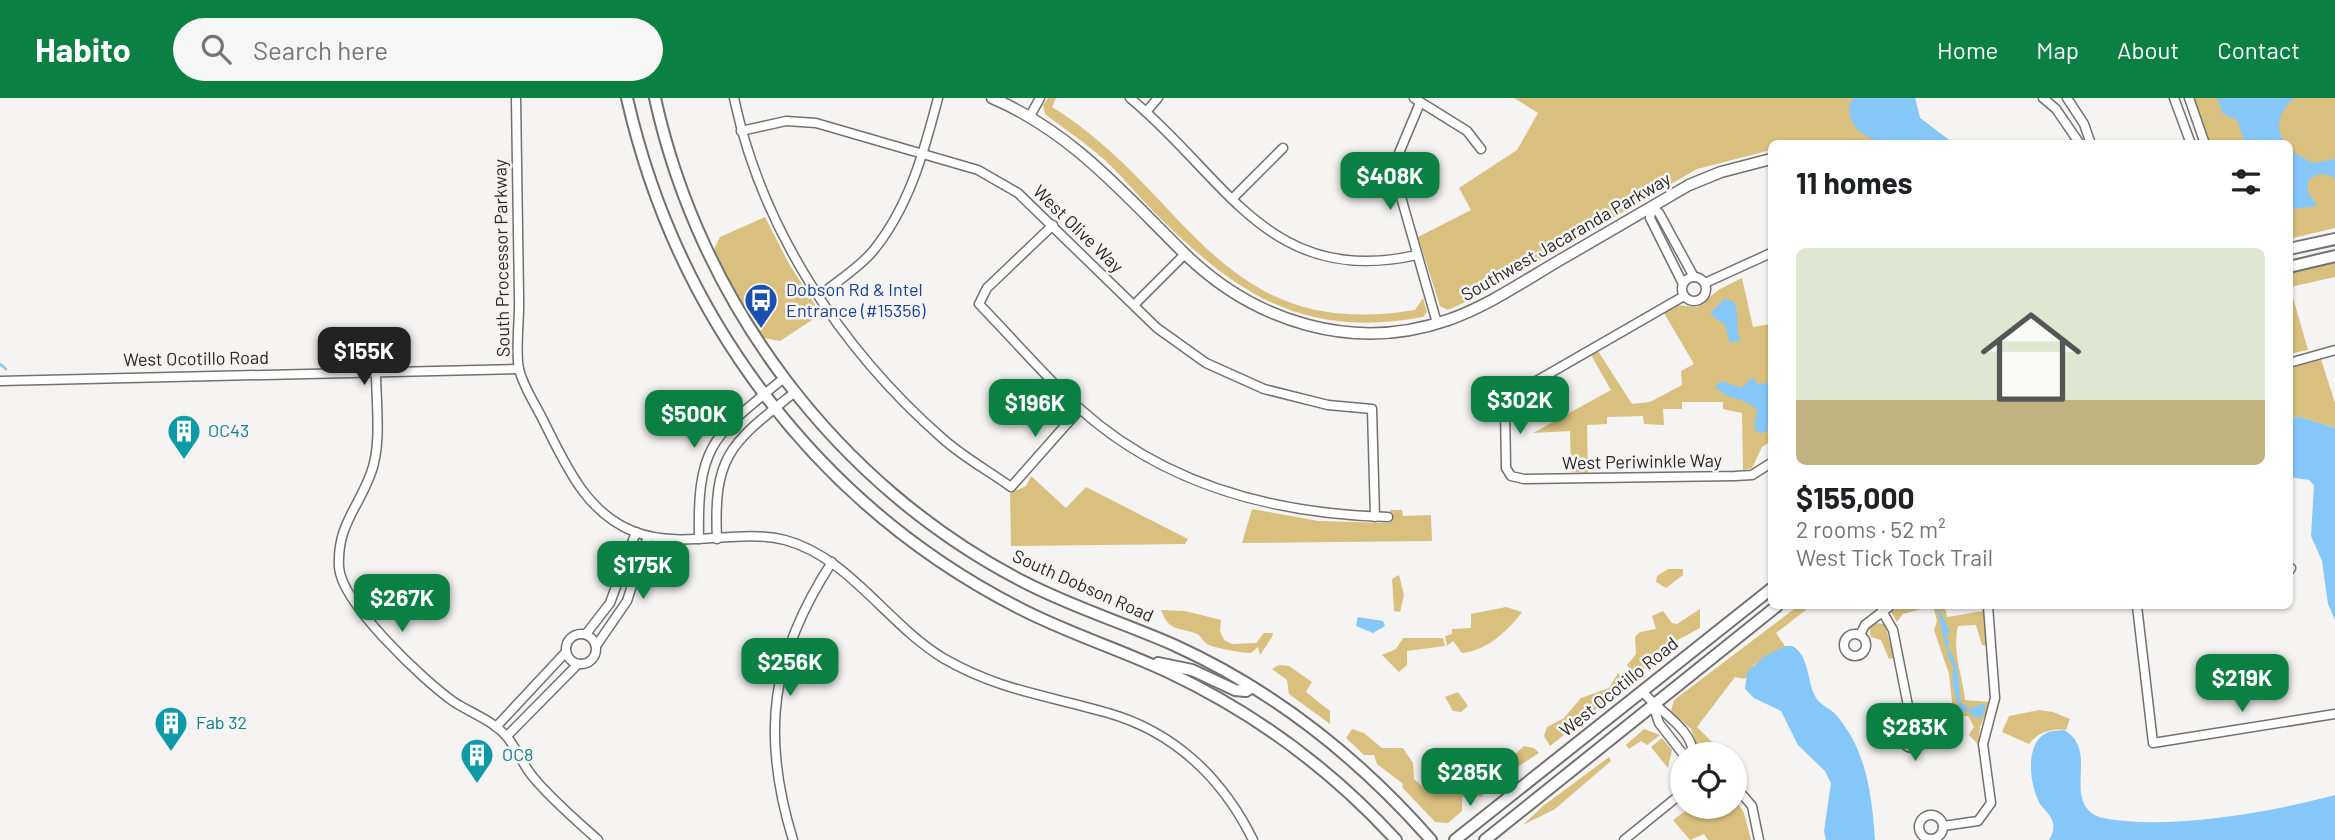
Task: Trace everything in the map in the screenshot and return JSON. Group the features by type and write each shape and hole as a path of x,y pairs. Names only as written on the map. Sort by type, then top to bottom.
{"main road":[{"path":"627,98 644,163 678,251 718,328 774,409 853,494 930,555 1022,610 1199,688 1268,729 1354,796 1396,840"},
{"name":"South Dobson Road","path":"655,98 673,166 700,237 741,314 784,378 844,448 878,480 968,550 1024,582 1176,646 1252,687 1345,754 1384,790 1431,840"},
{"path":"2293,248 2335,239"},
{"path":"2293,266 2335,256"},
{"name":"West Ocotillo Road","path":"1455,840 1768,591"},
{"name":"West Ocotillo Road","path":"1485,840 1773,609"},
{"path":"1138,659 1192,670 1235,690 1246,691 1252,687"}],"street":[{"name":"South Processor Parkway","path":"516,98 519,369 571,476 600,511 648,536 667,539 766,537 785,540 832,562 898,626 965,670 1015,691 1111,713 1163,737 1210,774 1229,797 1253,840"},
{"path":"734,98 741,131 761,193 788,247 819,296 878,374 943,439 1012,487 1080,409"},
{"path":"819,296 872,253 899,214 924,153 938,98"},
{"name":"Southwest Jacaranda Parkway","path":"992,98 1030,116 1087,156 1185,254 1242,299 1280,317 1317,329 1379,334 1437,323 1496,297 1652,207 1721,172 1768,160"},
{"path":"1030,116 1040,98"},
{"path":"1129,98 1146,111 1267,231 1306,251 1348,261 1385,262 1417,255"},
{"path":"1146,111 1158,98"},
{"path":"2042,98 2056,109 2078,140"},
{"path":"2067,98 2084,124 2090,140"},
{"path":"2174,98 2190,140"},
{"path":"2189,98 2204,140"},
{"path":"1437,323 1399,190 1399,153 1417,100 1467,131 1481,149"},
{"name":"West Olive Way","path":"741,131 786,121 816,123 978,170 1018,193 1157,328 1206,363 1264,389 1328,405 1372,409 1375,517"},
{"path":"1232,199 1283,148"},
{"path":"1652,207 1659,213 1694,277 1705,283"},
{"path":"1652,207 1650,218 1683,284 1684,296 1693,301 1701,300 1706,294 1705,283"},
{"path":"1053,225 987,288 979,304 1080,409 1155,461 1230,495 1300,512 1388,517"},
{"path":"1134,305 1185,254"},
{"path":"1705,283 1768,254"},
{"path":"1683,284 1694,277"},
{"name":"West Periwinkle Way","path":"1684,296 1580,353 1507,400 1506,468 1511,476 1537,479 1752,475 1768,465"},
{"path":"2293,362 2335,350"},
{"name":"West Ocotillo Road","path":"0,381 519,369"},
{"path":"376,373 376,447 372,472 346,518 340,538 339,566 342,582 362,615 451,700 507,736 539,784 598,840"},
{"path":"699,539 700,485 707,458 730,423 784,378"},
{"path":"717,538 716,495 723,465 745,433 795,392"},
{"path":"496,727 566,652 571,638 586,634 610,603 636,532"},
{"path":"507,736 578,664 592,660 596,646 627,601 648,536"},
{"path":"793,840 781,801 774,760 776,690 792,634 832,562"},
{"path":"1860,635 1865,625 1885,609"},
{"path":"1886,609 1912,726"},
{"path":"1943,826 1978,821 1991,803 1983,752 1984,734 1995,698 1988,609"},
{"path":"2139,609 2153,743 2335,714"},
{"path":"586,634 596,646"},
{"path":"566,652 571,660 578,664"},
{"path":"1642,691 1653,705 1686,734 1689,742"},
{"path":"1653,705 1659,723 1673,742"},
{"path":"1677,742 1686,734"},
{"path":"1747,800 1752,806 1759,840"},
{"path":"1624,840 1670,803"}],"shaded area":[{"path":"1048,98 1056,98 1052,107 1099,141 1211,252 1250,282 1294,304 1348,314 1415,310 1423,298 1427,312 1423,317 1380,322 1342,322 1307,315 1275,304 1244,288 1185,242 1100,156 1045,114 1043,105"},
{"path":"1514,98 1915,98 1920,118 1949,140 1768,140 1768,151 1697,169 1478,296 1448,310 1440,306 1418,237 1471,210 1459,188 1517,150 1538,113"},
{"path":"2193,98 2335,98 2335,228 2293,238 2293,140 2208,140"},
{"path":"765,217 789,264 821,314 780,341 764,338 732,289 714,249 720,237"},
{"path":"2335,263 2335,277 2293,286 2293,272"},
{"path":"1742,278 1753,327 1768,324 1768,443 1762,447 1752,468 1743,470 1742,413 1723,409 1723,402 1682,402 1682,409 1663,409 1664,425 1644,424 1643,416 1607,417 1607,424 1587,425 1588,473 1571,472 1570,431 1533,433 1611,390 1591,355 1598,351 1632,404 1650,402 1682,385 1681,371 1694,364 1664,313 1677,305 1697,307 1720,289"},
{"path":"2293,298 2308,350 2293,353"},
{"path":"2321,359 2335,403 2335,428 2300,417 2293,418 2293,368"},
{"path":"1031,476 1066,508 1086,487 1188,539 1185,544 1011,546 1010,493 1026,486"},
{"path":"1252,509 1319,521 1390,523 1390,510 1402,510 1403,516 1431,515 1432,541 1242,543"},
{"path":"1668,569 1683,569 1683,575 1666,588 1656,582 1657,576"},
{"path":"1399,575 1404,595 1400,612 1394,611 1392,579"},
{"path":"1506,607 1522,612 1503,633 1488,644 1462,653 1453,641 1447,646 1445,636 1452,634 1452,629 1471,628 1471,614"},
{"path":"1700,609 1700,628 1676,641 1655,664 1633,672 1627,665 1636,654 1635,637 1640,632 1656,629 1652,616 1663,611 1672,623 1677,624"},
{"path":"1794,609 1807,609 1776,633 1785,646 1754,665 1745,679 1735,677 1697,727 1712,742 1696,742 1691,729 1671,711 1674,700"},
{"path":"1896,609 1922,609 1903,614 1897,622 1891,612"},
{"path":"1934,609 1946,609 1947,617 1984,611 1987,646 1982,645 1976,625 1958,626 1956,636 1965,700 1991,702 1980,727 1978,744 1969,735 1974,727 1968,716 1949,716 1932,730 1926,722 1953,711 1949,674 1934,630 1937,621"},
{"path":"1161,610 1185,611 1221,620 1220,631 1224,640 1232,644 1256,643 1264,633 1273,633 1260,655 1258,647 1251,653 1221,649 1207,644 1195,633 1171,625"},
{"path":"1875,623 1885,624 1894,658 1889,659 1881,640 1871,637 1869,628"},
{"path":"1403,638 1443,638 1445,646 1407,651 1407,665 1399,672 1382,655 1396,649"},
{"path":"1279,665 1289,666 1312,682 1306,692 1330,711 1330,724 1289,694 1287,680 1272,669"},
{"path":"1618,673 1625,681 1597,709 1576,718 1570,730 1550,746 1544,736 1547,727 1564,718 1581,698 1609,688"},
{"path":"1458,692 1468,706 1461,712 1453,711 1445,697"},
{"path":"2039,710 2070,719 2066,730 2046,732 2029,744 2002,732 2009,716"},
{"path":"1352,729 1364,733 1382,748 1403,748 1413,763 1414,779 1424,788 1446,778 1467,789 1482,782 1479,769 1484,760 1507,761 1524,746 1534,748 1539,753 1495,779 1495,783 1481,797 1472,793 1462,797 1462,811 1448,823 1435,822 1402,787 1403,784 1377,764 1374,755 1364,755 1346,738"},
{"path":"1644,729 1660,735 1647,745 1641,741 1629,749 1626,745"},
{"path":"1662,738 1670,748 1668,768 1651,747"},
{"path":"1609,757 1611,761 1555,809 1523,825 1543,806"},
{"path":"1746,819 1751,840 1708,840 1704,834 1690,840 1673,820"}],"water":[{"path":"1853,98 1915,98 1920,118 1949,140 1878,140 1868,137 1858,130 1851,119"},
{"path":"2217,98 2294,98 2280,119 2283,140 2244,140 2237,120 2223,114"},
{"path":"2293,152 2313,163 2335,159 2335,178 2321,174 2308,181 2308,192 2317,206 2293,209"},
{"path":"1724,299 1733,301 1736,306 1741,340 1730,343 1725,325 1710,314"},
{"path":"1753,377 1758,385 1768,382 1768,430 1761,434 1754,429 1757,410 1747,402 1719,391 1715,386 1722,381 1741,388"},
{"path":"2300,417 2335,428 2335,620 2328,604 2322,561 2311,536 2314,485 2309,480 2293,478 2293,418"},
{"path":"1938,609 1950,631 1946,637 1950,642 1947,648 1956,665 1960,701 1969,709 1986,705 1981,719 1971,715 1969,711 1962,711 1957,701 1953,683 1954,667 1946,647"},
{"path":"1358,617 1383,621 1385,626 1373,633 1356,626"},
{"path":"1785,646 1792,646 1802,655 1816,698 1837,716 1855,744 1870,791 1875,840 1826,840 1824,831 1831,783 1825,771 1798,745 1781,711 1754,698 1745,689 1747,672 1765,656"},
{"path":"2064,730 2075,739 2080,750 2082,799 2088,809 2099,817 2125,821 2185,821 2280,808 2335,795 2335,840 2049,840 2053,823 2036,795 2031,757 2037,741 2043,735 2050,731"}],"waterway":[{"path":"0,364 6,369"}],"place":[{"name":"Dobson Rd & Intel Entrance (#15356)","path":"761,330"},
{"name":"OC43","path":"184,461"},
{"name":"Fab 32","path":"171,753"},
{"name":"OC8","path":"477,785"}]}
